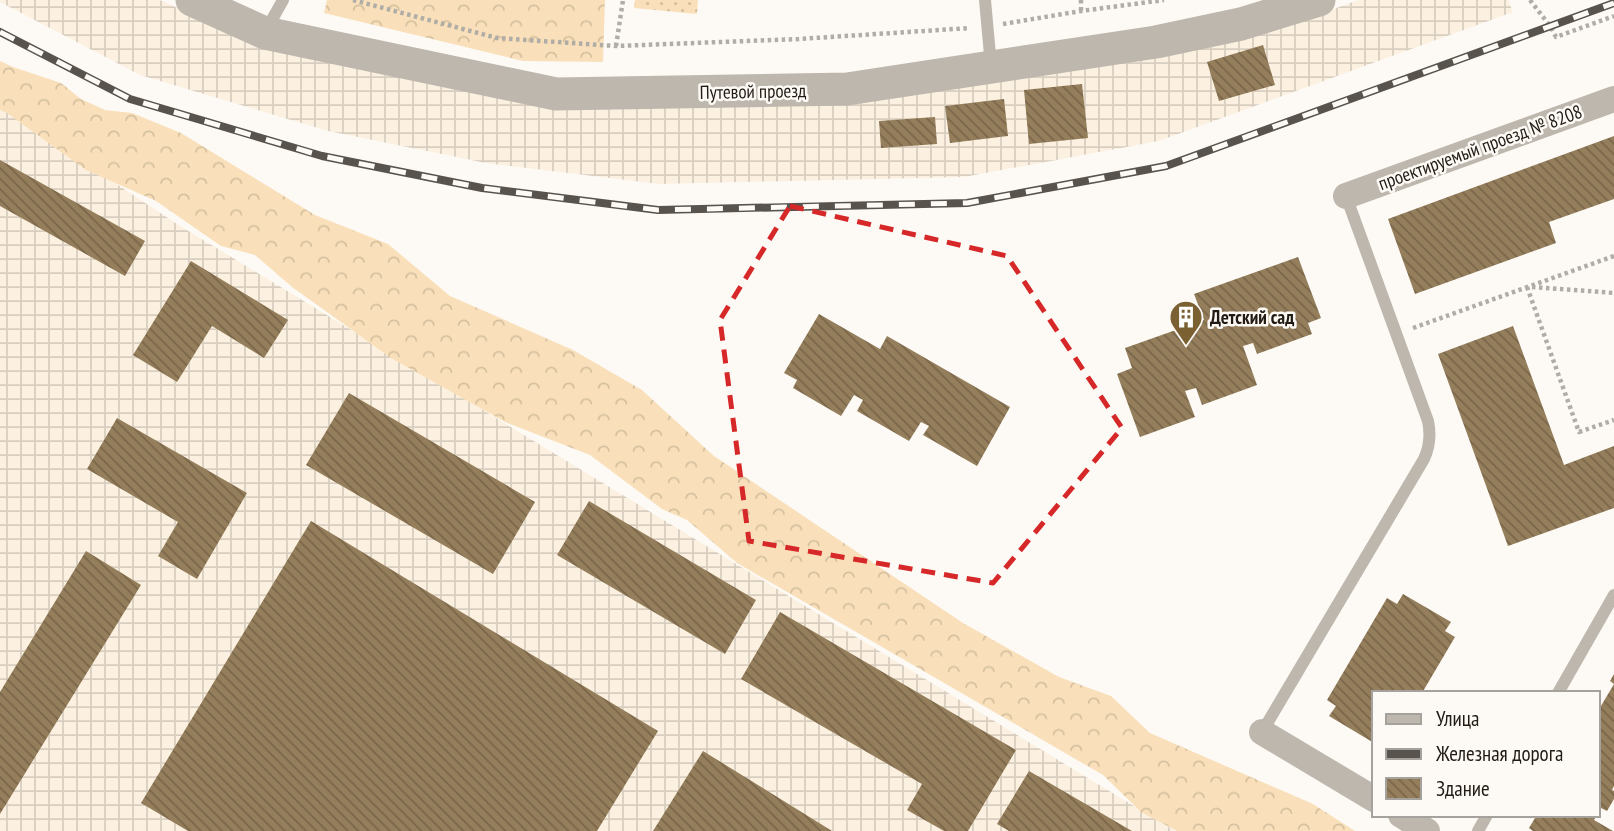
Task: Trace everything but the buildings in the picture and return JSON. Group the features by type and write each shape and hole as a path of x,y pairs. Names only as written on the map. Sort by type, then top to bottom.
{"street":[{"name":"Путевой проезд","path":"192,0 265,33 556,94 847,89 1156,42 1241,24 1318,0"},
{"name":"проектируемый проезд № 8208","path":"1346,196 1614,99"},
{"path":"1262,732 1372,798"},
{"path":"1404,817 1427,831"}],"lane":[{"path":"265,33 283,0"},
{"path":"985,0 992,68"},
{"path":"1262,732 1429,449 1428,421 1346,196"},
{"path":"1559,691 1614,595"}],"path":[{"path":"353,0 497,38 616,46 799,39 988,26 1164,0"},
{"path":"616,46 623,0"},
{"path":"1082,0 1082,11"},
{"path":"1530,0 1556,37 1614,16"},
{"path":"1396,334 1614,256"},
{"path":"1527,287 1614,293"},
{"path":"1527,287 1580,432 1614,420"}],"highlighted area":[{"path":"790,206 1007,256 1122,428 993,583 749,541 720,320"}],"shaded area":[{"path":"0,0 160,0 260,45 555,107 848,102 1328,11 1358,0 1508,0 1513,12 1159,141 964,177 659,184 486,163 328,131 140,75"},
{"path":"0,107 177,224 1175,831 0,831"}],"green space":[{"path":"327,0 605,0 603,62 523,61 324,13"},
{"path":"635,0 698,0 697,14 634,8"},
{"path":"0,61 61,83 81,99 105,110 132,113 181,133 315,215 388,244 450,296 573,350 642,390 714,456 963,623 1059,677 1111,696 1150,733 1313,804 1355,831 1177,831 1141,812 1103,775 737,563 687,520 662,509 590,455 505,422 391,358 292,287 255,255 221,246 156,201 86,170 0,110"}],"railway":[{"path":"0,32 130,99 322,156 482,188 658,210 967,203 1166,166 1614,3"}],"place":[{"name":"Детский сад","path":"1186,347"}]}
